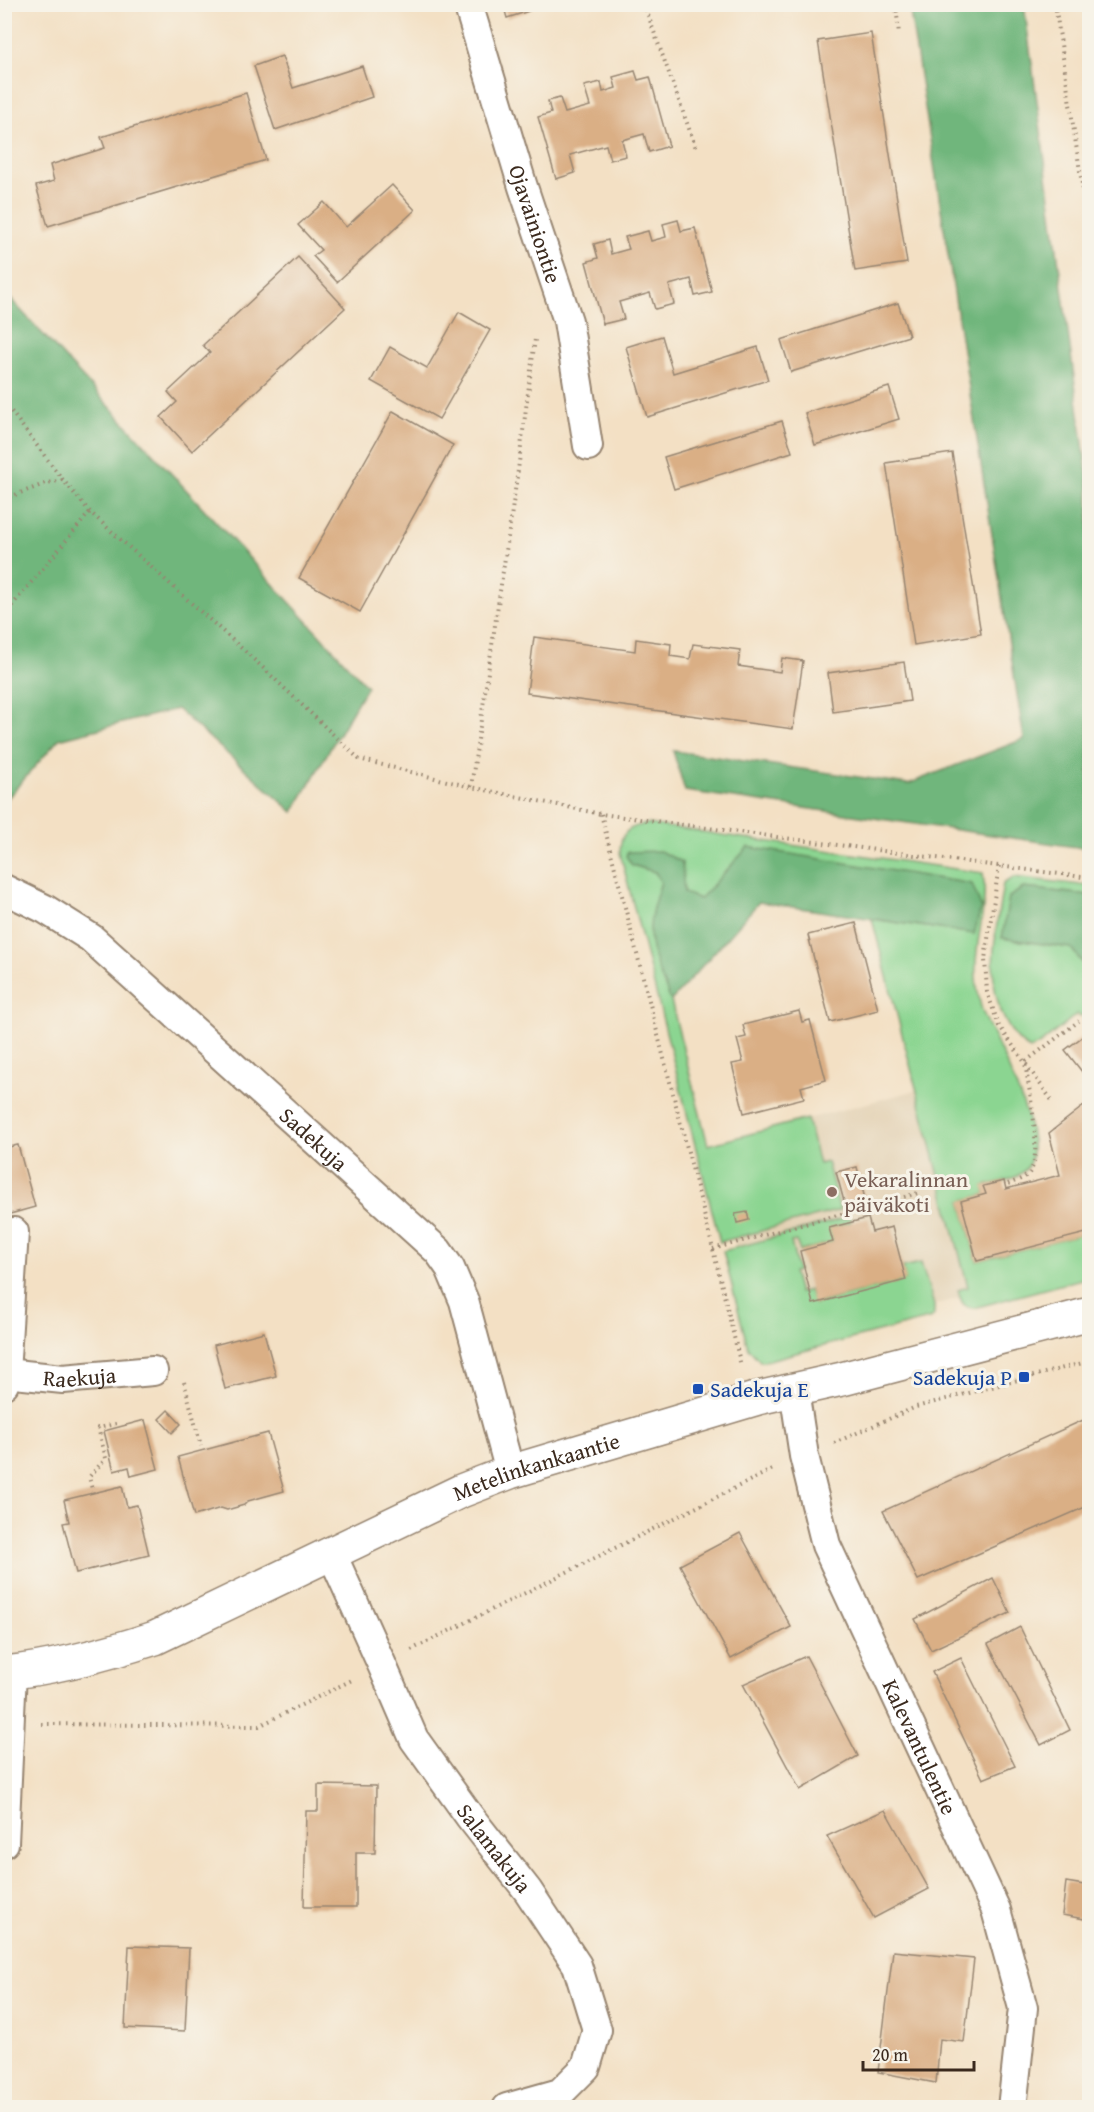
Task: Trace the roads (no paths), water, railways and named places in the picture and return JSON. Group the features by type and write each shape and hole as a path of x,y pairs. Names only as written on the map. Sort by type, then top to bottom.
{"street":[{"name":"Ojavainiontie","path":"468,4 523,187 568,321 588,446"},
{"name":"Sadekuja","path":"4,889 45,909 91,938 438,1251 450,1268 464,1301 510,1472"},
{"path":"4,1384 14,1232"},
{"name":"Metelinkankaantie","path":"8,1673 106,1654 155,1638 461,1491 510,1472 758,1398 842,1379 1089,1314"},
{"name":"Raekuja","path":"5,1373 63,1379 153,1371"},
{"name":"Kalevantulentie","path":"794,1390 804,1456 826,1545 996,1910 1023,2008 1012,2108"},
{"name":"Salamakuja","path":"331,1552 414,1739 470,1817 528,1891 577,1965 597,2030 586,2067 560,2093 507,2108"},
{"path":"4,1843 10,1724 8,1673"}],"place":[{"name":"Vekaralinnan päiväkoti","path":"832,1192"},
{"name":"Sadekuja P","path":"1024,1377"},
{"name":"Sadekuja E","path":"698,1389"}]}
